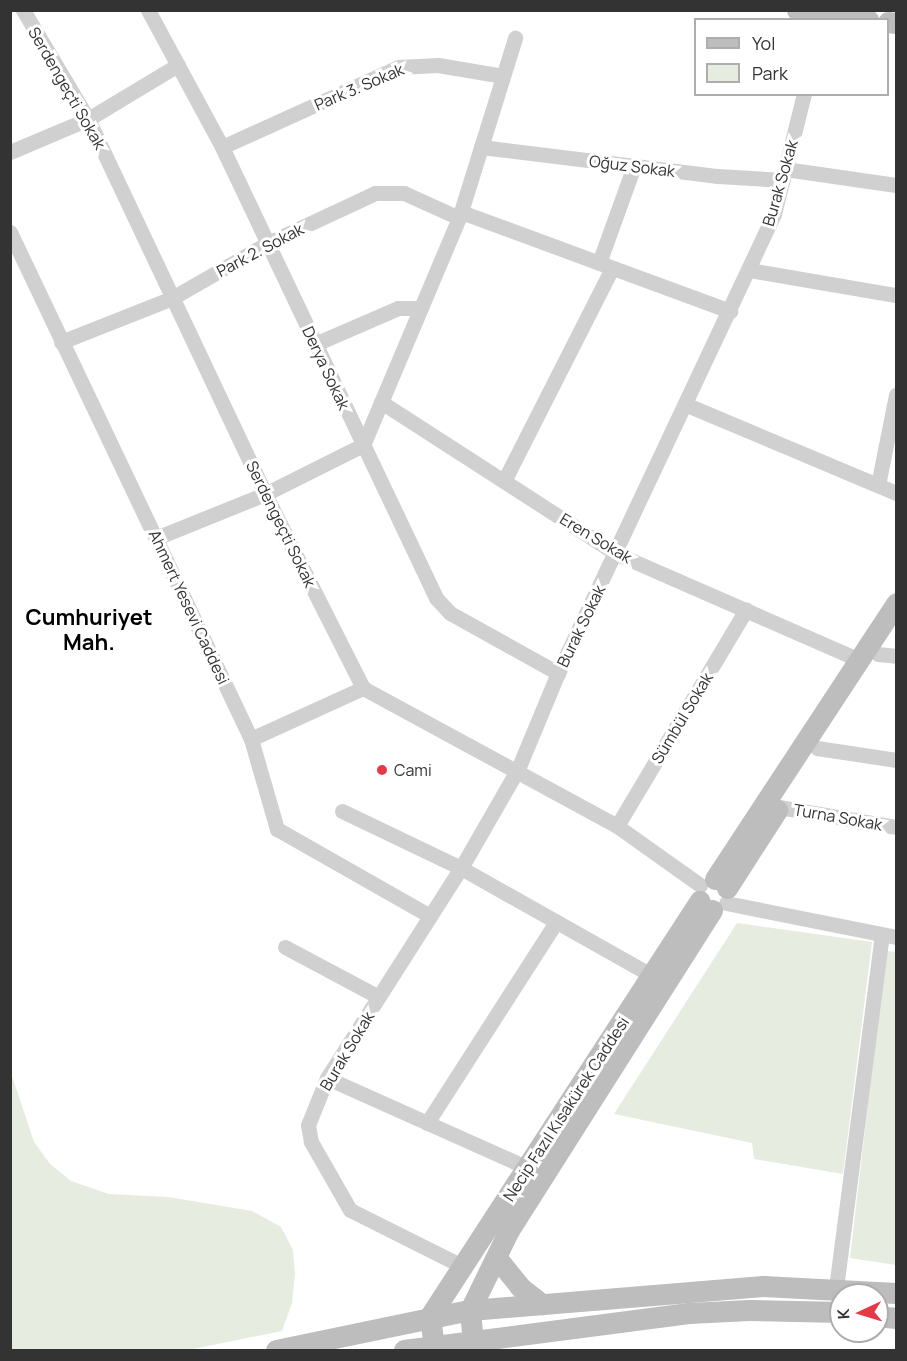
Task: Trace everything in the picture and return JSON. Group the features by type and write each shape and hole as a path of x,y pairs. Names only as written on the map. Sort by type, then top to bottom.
{"street":[{"name":"Serdengeçti Sokak","path":"23,10 88,119 265,494 363,688"},
{"name":"Derya Sokak","path":"148,10 222,147 440,604 558,673"},
{"path":"796,10 823,17"},
{"path":"156,538 265,494 363,445 460,215 515,38"},
{"path":"10,152 88,119 178,65"},
{"name":"Park 3. Sokak","path":"222,147 398,67 438,65 503,76"},
{"name":"Burak Sokak","path":"464,1267 350,1210 308,1133 327,1078 461,868 518,769 558,673 617,554 774,214 804,96"},
{"name":"Oğuz Sokak","path":"481,147 634,166 784,175 897,185"},
{"path":"504,481 605,265 634,166"},
{"name":"Park 2. Sokak","path":"61,342 172,298 268,243 382,191 404,193 730,311"},
{"name":"Ahmert Yesevi Caddesi","path":"10,232 251,739 277,829 430,916"},
{"path":"749,270 897,296"},
{"path":"315,344 398,308 421,308"},
{"path":"878,485 897,395"},
{"name":"Eren Sokak","path":"381,402 617,554 746,610 878,656"},
{"path":"687,405 897,493"},
{"name":"Necip Fazıl Kısakürek Caddesi","path":"470,1310 496,1257 713,894 878,656 897,603"},
{"name":"Sümbül Sokak","path":"617,826 746,610"},
{"name":"Necip Fazıl Kısakürek Caddesi","path":"430,1316 464,1267 651,975 779,807 897,626"},
{"path":"251,739 363,688 518,769 617,826 713,894 889,936 837,1283"},
{"path":"817,748 897,760"},
{"name":"Turna Sokak","path":"779,807 897,827"},
{"path":"342,811 461,868 651,975"},
{"path":"427,1123 556,922"},
{"path":"285,946 379,997"},
{"path":"327,1078 528,1168"},
{"path":"496,1257 520,1287 542,1304"},
{"path":"276,1350 430,1316 470,1310 763,1286 829,1288"},
{"path":"470,1310 473,1341"},
{"path":"404,1350 689,1313 758,1310 829,1312"},
{"path":"430,1316 434,1346"}],"green space":[{"path":"737,923 872,942 843,1174 754,1159 752,1143 614,1114"},
{"path":"886,951 896,952 896,1265 850,1258"},
{"path":"10,1070 34,1142 50,1164 71,1181 109,1194 168,1197 252,1211 281,1227 293,1250 295,1274 292,1303 282,1331 188,1350 11,1350"}],"place":[{"name":"Cami","path":"382,770"}],"district":[{"name":"Cumhuriyet Mah.","path":"89,630"}]}
